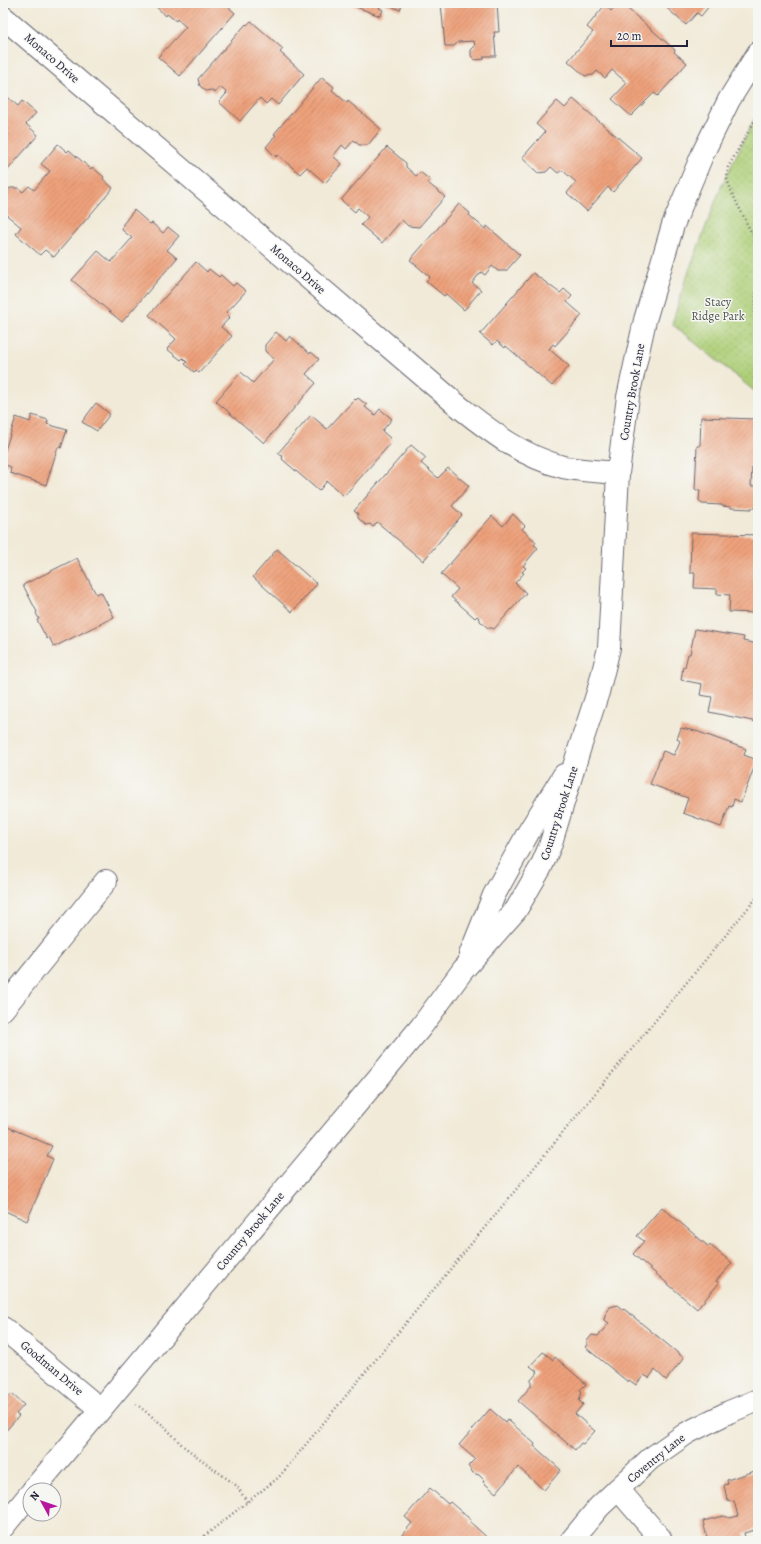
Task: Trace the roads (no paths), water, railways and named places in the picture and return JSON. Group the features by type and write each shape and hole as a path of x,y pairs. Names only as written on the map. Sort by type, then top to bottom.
{"street":[{"name":"Monaco Drive","path":"3,17 456,404 500,439 529,455 563,467 618,473"},
{"name":"Country Brook Lane","path":"40,1482 422,1027 464,970 494,895 528,833 579,750 598,692 609,648 618,473 628,397 646,320 673,225 703,153 730,100 758,53"},
{"path":"3,1009 106,882"},
{"name":"Goodman Drive","path":"3,1328 100,1409"},
{"name":"Coventry Lane","path":"571,1541 599,1507 650,1459 687,1433 729,1412 758,1400"},
{"path":"618,1489 661,1541"},
{"path":"3,1527 22,1504"}],"park label":[{"name":"Stacy Ridge Park","path":"718,309"}]}
